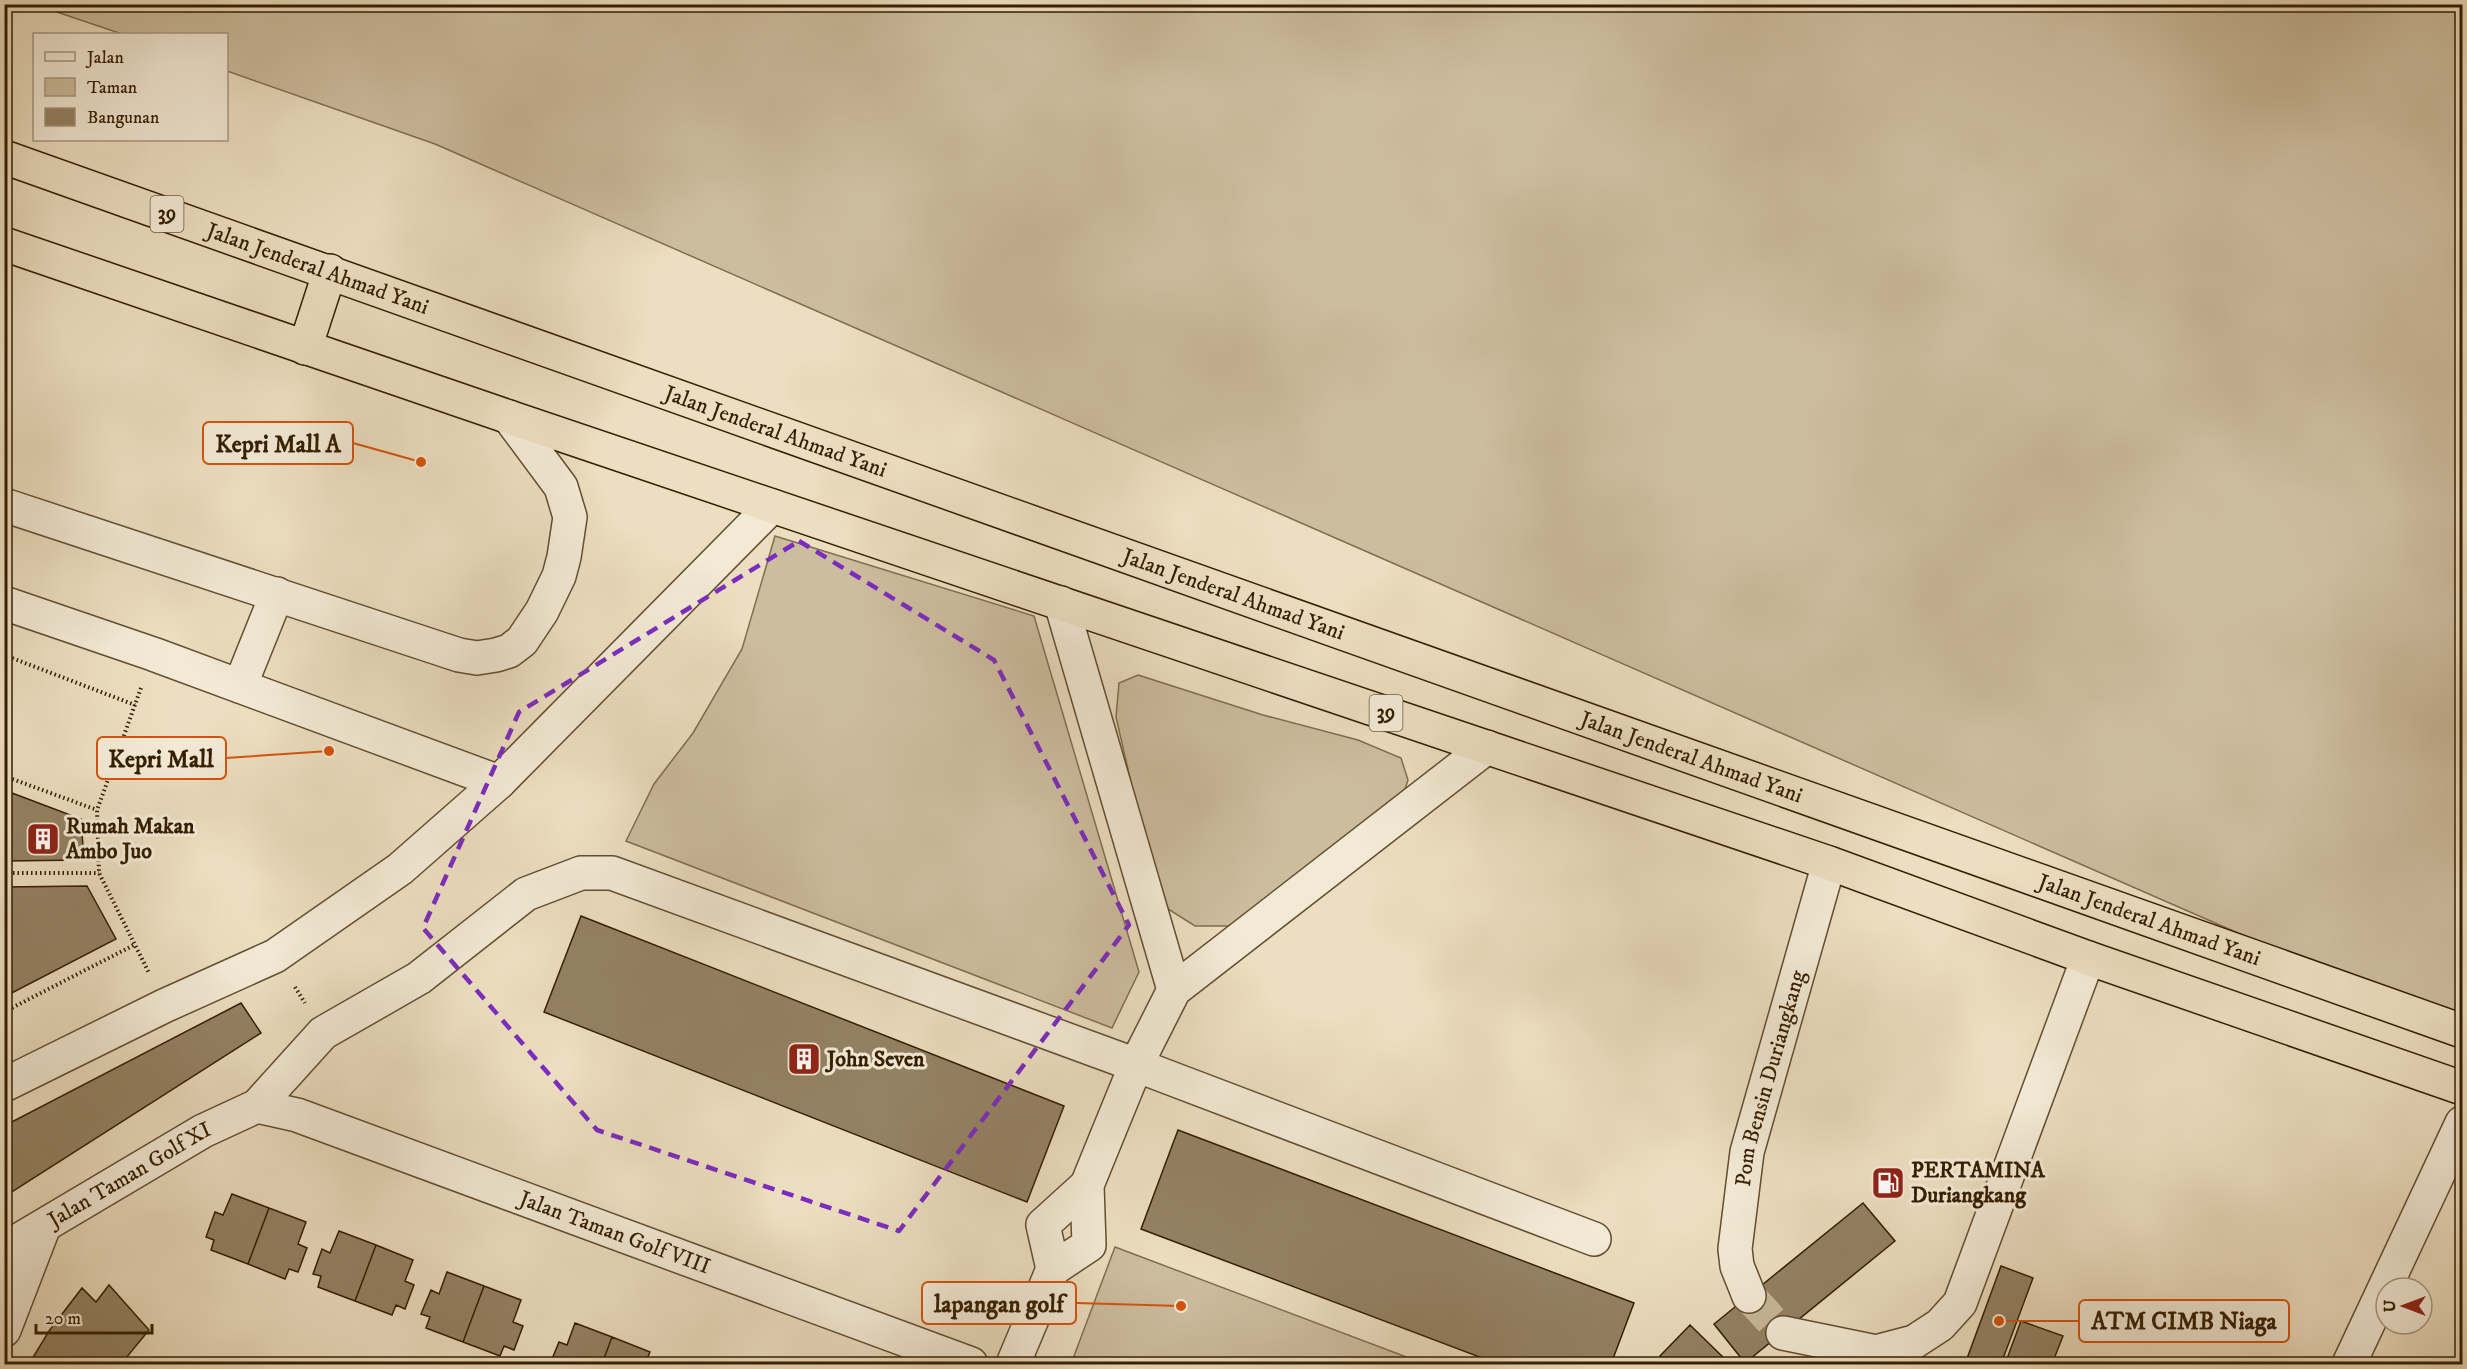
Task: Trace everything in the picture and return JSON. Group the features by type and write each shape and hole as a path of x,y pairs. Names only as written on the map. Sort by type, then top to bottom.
{"highway":[{"name":"Jalan Jenderal Ahmad Yani","path":"9,157 2463,1031"},
{"name":"39","path":"6,244 305,348 1829,863 2088,958 2463,1088"},
{"path":"305,348 330,271"}],"street":[{"path":"4,505 459,655 477,658 496,655 509,651 522,641 542,611 559,576 570,517 561,487 509,417"},
{"path":"4,1085 164,1006 275,956 400,869 499,782 772,506"},
{"path":"240,686 278,594"},
{"path":"4,603 153,654 499,782"},
{"path":"1061,603 1174,990"},
{"path":"1013,1365 1053,1269 1089,1245 1087,1185 1136,1065 1174,990 1486,747"},
{"name":"Pom Bensin Duriangkang","path":"1749,1296 1737,1266 1735,1249 1747,1152 1829,863"},
{"path":"257,1106 323,1033 419,978 526,894 581,873 612,873 1136,1065 1594,1239"},
{"path":"1783,1333 1876,1352 1914,1342 1941,1325 1960,1302 2088,958"},
{"name":"Jalan Taman Golf XI","path":"4,1249 203,1131 257,1106"},
{"name":"Jalan Taman Golf VIII","path":"257,1106 308,1119 971,1365"},
{"path":"2349,1365 2463,1123"},
{"path":"4,1330 44,1226"}],"path":[{"path":"153,654 97,810 99,873 136,944 164,1006"},
{"path":"4,655 135,705"},
{"path":"4,776 97,810"},
{"path":"4,873 99,873"},
{"path":"4,1012 136,944"},
{"path":"275,956 323,1033"}],"highlighted area":[{"path":"799,541 994,660 1129,925 899,1231 597,1130 423,928 519,712"}],"green space":[{"path":"36,5 2462,5 2462,1031 435,144 228,71 228,33 119,33"},
{"path":"775,536 1034,616 1139,972 1112,1028 626,841 654,784 693,733 742,649"},
{"path":"1138,675 1263,715 1358,740 1401,758 1408,780 1401,801 1231,926 1195,926 1168,909 1155,887 1116,717 1119,683"},
{"path":"1115,1247 1425,1364 1071,1364"}],"building":[{"name":"Rumah Makan Ambo Juo","path":"4,790 81,819 84,860 4,861"},
{"path":"87,886 116,939 4,997 4,887"},
{"name":"John Seven","path":"581,916 1064,1106 1027,1202 544,1012"},
{"path":"241,1003 261,1033 4,1197 4,1126"},
{"path":"1178,1130 1634,1303 1611,1364 1498,1364 1141,1229"},
{"path":"232,1194 269,1208 248,1264 211,1250 214,1240 206,1237 215,1212 223,1215"},
{"path":"1863,1203 1895,1241 1745,1363 1714,1324"},
{"path":"269,1208 306,1222 298,1244 307,1248 298,1272 289,1269 285,1279 248,1264"},
{"path":"339,1231 376,1245 355,1301 318,1287 321,1276 313,1274 322,1249 330,1253"},
{"path":"376,1245 413,1260 405,1281 414,1285 405,1309 396,1305 392,1315 355,1301"},
{"path":"2001,1266 2033,1278 2001,1364 1965,1364"},
{"path":"447,1272 484,1286 463,1342 426,1328 430,1317 421,1314 431,1290 439,1294"},
{"path":"109,1285 149,1330 121,1364 29,1364 49,1331 82,1288 96,1302"},
{"path":"484,1286 521,1300 513,1322 523,1326 514,1350 504,1346 500,1356 463,1342"},
{"path":"2021,1321 2063,1336 2052,1364 2005,1364"},
{"path":"575,1323 612,1337 602,1364 550,1364 559,1342 567,1345"},
{"path":"1690,1325 1730,1364 1668,1364 1660,1356"},
{"path":"612,1337 650,1352 645,1364 602,1364"}],"tunnel":[{"path":"1749,1296 1783,1333"}],"place":[{"name":"Kepri Mall A","path":"421,462"},
{"name":"Kepri Mall","path":"329,751"},
{"name":"Rumah Makan Ambo Juo","path":"43,839"},
{"name":"John Seven","path":"804,1059"},
{"name":"PERTAMINA Duriangkang","path":"1888,1183"},
{"name":"lapangan golf","path":"1181,1306"},
{"name":"ATM CIMB Niaga","path":"1999,1321"}]}
